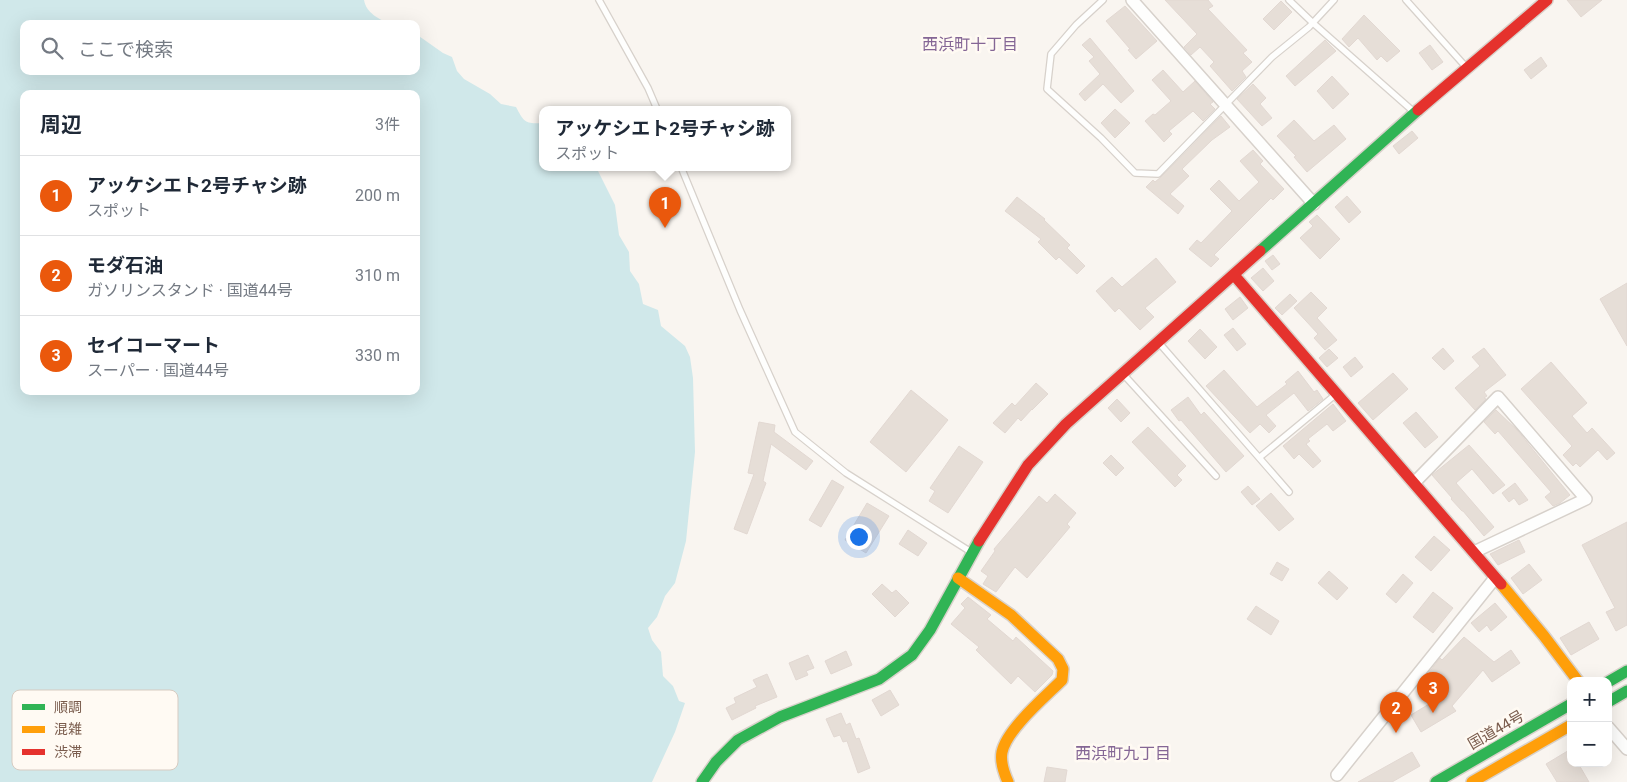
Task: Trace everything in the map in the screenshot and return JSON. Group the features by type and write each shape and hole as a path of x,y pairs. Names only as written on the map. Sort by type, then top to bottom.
{"main road":[{"path":"702,782 716,762 738,740 780,718 879,679 912,655 930,630 984,532 1028,465 1066,424 1415,113 1547,0"},
{"path":"1234,275 1474,552 1544,636 1575,677"},
{"path":"958,578 1011,615 1058,659 1063,669 1062,680 1011,732 1002,749 1002,770 1008,782"},
{"path":"1612,680 1627,671"},
{"path":"1612,700 1627,691"},
{"name":"国道44号","path":"1436,782 1567,706"},
{"path":"1472,782 1567,727"}],"street":[{"path":"1132,0 1314,204"},
{"path":"1414,483 1498,397 1586,499 1474,552"},
{"path":"1336,775 1496,578"},
{"path":"1612,731 1627,750"}],"lane":[{"path":"599,0 648,88 656,106"},
{"path":"1104,0 1076,25 1051,54 1047,89 1101,138 1135,173 1158,174 1272,57 1313,23 1334,0"},
{"path":"1289,0 1415,113"},
{"path":"1406,0 1467,68"},
{"path":"683,171 740,310 795,432 846,473 972,553"},
{"path":"1158,342 1290,492"},
{"path":"1123,374 1216,476"},
{"path":"1260,457 1336,394"}],"water":[{"path":"0,0 364,0 368,9 382,20 20,20 20,75 420,75 420,37 452,57 457,71 464,79 490,94 501,104 516,107 526,121 539,123 539,171 598,171 615,205 619,235 629,252 630,271 639,284 643,304 658,310 661,326 685,346 690,357 693,378 695,452 686,541 675,583 665,596 657,617 648,628 652,640 661,652 663,676 673,686 679,701 685,703 675,732 652,782 0,782"}],"building":[{"path":"1165,0 1208,0 1213,6 1208,9 1247,50 1243,53 1252,62 1242,71 1246,77 1232,91 1210,66 1214,62 1200,47 1191,55 1184,47 1197,34"},
{"path":"1567,0 1602,0 1581,17"},
{"path":"1281,1 1292,12 1274,30 1263,19"},
{"path":"1125,6 1157,41 1136,59 1106,21"},
{"path":"1364,15 1400,51 1387,62 1381,56 1377,60 1358,38 1349,47 1342,39"},
{"path":"1090,38 1134,91 1121,103 1103,84 1085,101 1079,94 1100,74 1089,61 1094,57 1082,45"},
{"path":"1325,40 1336,51 1295,86 1286,76"},
{"path":"1430,45 1443,62 1432,70 1419,53"},
{"path":"1541,57 1547,66 1531,79 1524,70"},
{"path":"1163,70 1183,92 1195,81 1213,102 1210,104 1215,109 1203,121 1193,111 1169,131 1172,134 1164,142 1145,121 1171,101 1152,80"},
{"path":"1332,76 1349,94 1333,109 1317,91"},
{"path":"1253,84 1266,98 1260,104 1272,118 1262,126 1237,99"},
{"path":"1115,109 1130,123 1115,138 1101,123"},
{"path":"1221,116 1230,127 1212,140 1182,169 1189,176 1170,194 1184,206 1178,214 1146,187 1153,180 1155,182 1161,177"},
{"path":"1294,120 1314,141 1334,125 1346,139 1307,172 1294,157 1296,156 1277,136"},
{"path":"1412,131 1418,138 1399,154 1393,146"},
{"path":"1253,150 1263,161 1260,164 1284,189 1273,200 1271,198 1214,255 1219,259 1211,267 1189,249 1197,240 1201,243 1232,211 1210,189 1219,180 1239,201 1259,182 1240,161"},
{"path":"1347,196 1361,212 1349,223 1335,207"},
{"path":"1017,197 1045,219 1070,245 1067,248 1085,266 1077,274 1059,257 1056,260 1038,242 1041,239 1005,211"},
{"path":"1317,215 1340,239 1320,259 1300,238 1313,226 1309,222"},
{"path":"1273,255 1280,264 1272,270 1265,261"},
{"path":"1156,258 1176,282 1145,308 1154,317 1140,330 1119,308 1115,312 1096,291 1112,277 1122,287"},
{"path":"1263,268 1274,281 1263,291 1251,278"},
{"path":"1627,283 1627,346 1600,299"},
{"path":"1311,292 1327,308 1317,318 1337,340 1325,350 1314,338 1318,334 1294,308"},
{"path":"1290,294 1297,301 1282,315 1275,308"},
{"path":"1240,297 1248,308 1233,320 1225,309"},
{"path":"1233,328 1246,344 1237,351 1224,335"},
{"path":"1200,329 1217,347 1205,359 1188,341"},
{"path":"1443,348 1454,361 1444,370 1432,358"},
{"path":"1484,348 1506,375 1484,392 1487,396 1484,398 1486,399 1475,410 1455,388 1480,366 1472,357"},
{"path":"1329,349 1338,358 1327,367 1319,358"},
{"path":"1355,357 1363,367 1351,377 1343,367"},
{"path":"1551,362 1587,403 1572,416 1587,433 1592,428 1615,453 1607,460 1598,450 1580,467 1576,463 1573,466 1563,455 1572,446 1521,389"},
{"path":"1224,370 1257,407 1287,384 1285,382 1298,371 1314,392 1317,390 1323,399 1308,411 1294,393 1266,415 1276,426 1269,433 1260,424 1250,433 1206,386"},
{"path":"1393,373 1408,389 1373,420 1358,403"},
{"path":"1036,383 1048,394 1021,421 1018,418 1005,433 993,423 1012,403 1015,406"},
{"path":"911,390 948,420 906,472 870,442"},
{"path":"1188,397 1201,415 1204,412 1244,456 1226,472 1171,410"},
{"path":"1117,399 1130,413 1121,422 1108,408"},
{"path":"1333,404 1346,421 1333,431 1327,424 1308,439 1310,441 1306,444 1321,461 1313,468 1299,454 1294,459 1283,446"},
{"path":"1496,410 1517,430 1570,495 1560,503 1553,506 1545,497 1551,492 1498,431 1495,434 1484,422"},
{"path":"1416,412 1438,437 1425,448 1403,423"},
{"path":"759,422 775,425 774,432 813,461 806,470 771,444 763,481 766,483 747,534 734,529 754,474 748,473"},
{"path":"1148,427 1186,466 1177,475 1182,480 1175,487 1132,442"},
{"path":"1469,445 1505,485 1493,494 1472,469 1456,483 1494,527 1484,536 1432,475"},
{"path":"959,446 983,462 948,513 929,501 935,491 930,488"},
{"path":"1111,455 1124,468 1116,476 1103,463"},
{"path":"832,480 844,487 821,527 809,520"},
{"path":"1515,483 1528,500 1519,505 1514,498 1509,502 1502,493"},
{"path":"1248,486 1260,499 1252,505 1241,492"},
{"path":"1271,493 1294,519 1279,531 1256,506"},
{"path":"1055,494 1076,513 1067,524 1070,527 1027,578 1015,567 996,592 983,584 988,576 981,571 995,551 994,549 1039,496 1047,503"},
{"path":"867,503 889,516 866,553 845,540"},
{"path":"1627,522 1627,625 1616,631 1606,612 1615,608 1582,545"},
{"path":"908,530 927,543 918,556 899,544"},
{"path":"1434,536 1450,550 1431,571 1415,557"},
{"path":"1519,540 1525,552 1498,565 1490,554"},
{"path":"1277,562 1289,569 1282,581 1270,574"},
{"path":"1529,564 1542,580 1523,594 1511,578"},
{"path":"1329,571 1348,588 1337,600 1318,583"},
{"path":"1403,574 1413,583 1396,603 1386,594"},
{"path":"882,584 892,593 896,590 909,603 895,617 872,594"},
{"path":"1433,592 1453,608 1433,633 1413,617"},
{"path":"968,597 991,615 987,619 1013,641 1016,637 1053,671 1052,675 1035,692 1018,676 1011,684 976,650 979,647 951,624 965,608 961,604"},
{"path":"1495,603 1507,617 1491,631 1487,625 1479,632 1471,623"},
{"path":"1256,606 1279,621 1271,635 1247,619"},
{"path":"1589,622 1599,639 1571,655 1560,638"},
{"path":"1464,637 1494,662 1511,650 1520,663 1492,682 1483,670 1452,706 1456,711 1421,732 1411,715 1449,692 1428,674 1440,658 1442,660"},
{"path":"846,651 852,665 831,674 825,661"},
{"path":"808,655 814,668 806,671 808,675 796,680 789,663"},
{"path":"767,674 777,697 755,706 756,708 732,720 726,708 736,703 734,698 757,687 753,680"},
{"path":"890,690 899,705 881,716 872,700"},
{"path":"841,713 846,725 850,723 856,739 859,738 870,768 858,773 847,741 843,742 840,735 834,737 826,719"},
{"path":"1567,751 1567,767 1580,767 1589,782 1557,782 1546,764"},
{"path":"1412,752 1420,766 1392,782 1358,782"},
{"path":"1047,767 1067,770 1065,782 1044,782"}],"traffic: fast":[{"path":"1260,251 1418,110"},
{"path":"702,782 716,762 738,740 780,717 879,679 912,655 930,630 979,541"},
{"path":"1612,680 1627,671"},
{"path":"1612,700 1627,691"},
{"path":"1436,782 1567,706"}],"traffic: slow":[{"path":"958,578 1011,615 1058,659 1063,669 1062,680 1028,714 1011,733 1005,743 1002,760 1008,782"},
{"path":"1501,584 1575,677"},
{"path":"1472,782 1567,727"}],"traffic: jam":[{"path":"1418,110 1547,0"},
{"path":"979,541 1028,465 1066,424 1260,251"},
{"path":"1234,275 1501,584"}],"place":[{"name":"アッケシエト2号チャシ跡","path":"665,228"},
{"name":"セイコーマート","path":"1433,713"},
{"name":"モダ石油","path":"1396,733"}],"district":[{"name":"西浜町十丁目","path":"970,44"},
{"name":"西浜町九丁目","path":"1123,753"}]}
